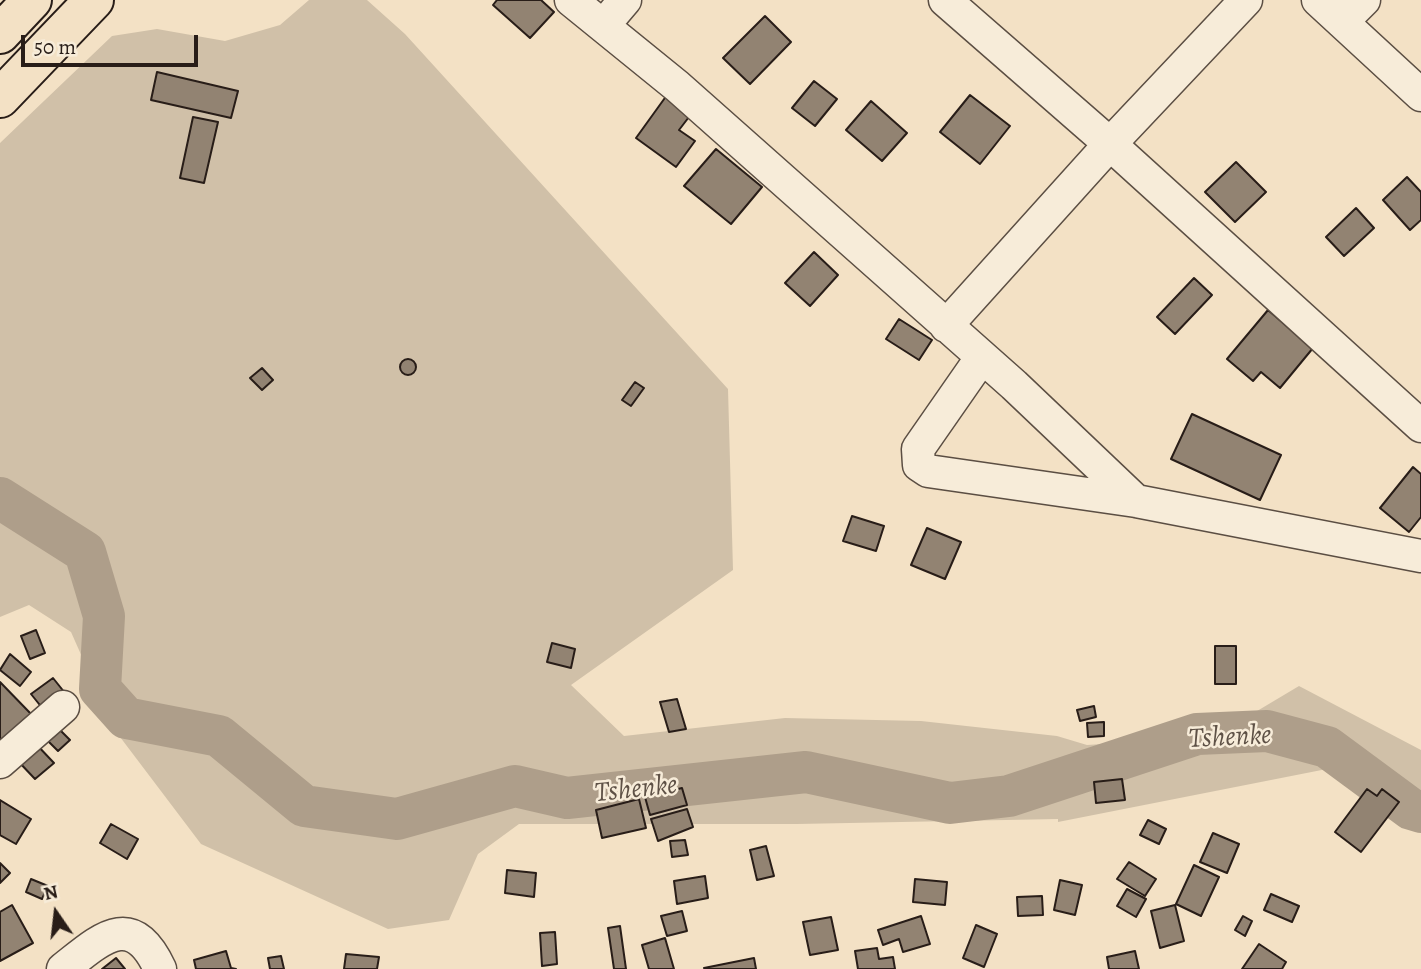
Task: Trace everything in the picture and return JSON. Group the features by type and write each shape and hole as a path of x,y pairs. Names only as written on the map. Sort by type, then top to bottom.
{"highway":[{"path":"0,34 32,0"},
{"path":"0,98 94,0"}],"street":[{"path":"571,0 677,86 982,357 1136,501"},
{"path":"603,26 625,0"},
{"path":"945,0 1110,144 1421,426"},
{"path":"946,326 1110,144 1246,0"},
{"path":"1318,0 1421,94"},
{"path":"1342,22 1364,0"},
{"path":"982,357 919,449 919,466 928,471 1136,501 1421,556"},
{"path":"0,762 63,707"},
{"path":"63,969 106,936 125,933 137,936 151,950 160,969"}],"shaded area":[{"path":"309,0 367,0 405,34 728,389 733,570 571,685 624,736 785,718 921,721 1057,736 1087,745 1118,743 1242,720 1299,686 1421,750 1421,797 1342,766 1058,822 1058,819 797,824 519,824 478,854 449,920 388,929 201,844 114,729 71,632 29,605 0,617 0,143 112,36 157,29 225,41 280,25"}],"building":[{"path":"497,0 541,0 554,12 530,38 493,5"},
{"path":"765,16 791,42 750,84 723,58"},
{"path":"157,72 238,91 231,118 151,100"},
{"path":"814,81 837,99 815,126 792,108"},
{"path":"667,95 692,113 679,130 695,141 676,167 636,138"},
{"path":"970,95 1010,126 980,164 940,132"},
{"path":"871,101 907,133 882,161 846,130"},
{"path":"193,117 218,122 204,183 180,178"},
{"path":"716,149 762,187 731,224 684,186"},
{"path":"1236,162 1266,192 1235,222 1205,192"},
{"path":"1407,177 1421,192 1421,220 1410,230 1383,200"},
{"path":"1356,208 1374,228 1344,256 1326,237"},
{"path":"814,252 838,275 810,306 785,283"},
{"path":"1194,278 1212,295 1175,334 1157,317"},
{"path":"1268,310 1313,348 1280,388 1261,372 1253,381 1227,359"},
{"path":"899,319 932,340 919,360 886,339"},
{"path":"408,359 414,361 414,373 408,375 402,373 400,367 402,361"},
{"path":"262,368 273,380 262,390 250,378"},
{"path":"635,382 644,388 631,406 622,400"},
{"path":"1192,414 1281,455 1260,500 1171,459"},
{"path":"1413,467 1421,474 1421,517 1409,532 1380,508"},
{"path":"852,516 884,526 876,551 843,541"},
{"path":"927,528 961,542 945,579 911,565"},
{"path":"36,630 45,653 30,659 21,636"},
{"path":"552,643 575,649 571,668 547,662"},
{"path":"1215,646 1236,646 1236,684 1215,684"},
{"path":"10,654 31,672 20,686 0,670"},
{"path":"53,678 65,693 43,709 31,694"},
{"path":"0,682 32,715 0,744"},
{"path":"677,699 686,729 669,732 660,702"},
{"path":"1094,706 1096,717 1080,721 1077,710"},
{"path":"1104,722 1104,736 1088,737 1087,723"},
{"path":"54,724 70,740 58,751 43,736"},
{"path":"36,744 54,763 35,779 17,760"},
{"path":"1122,779 1125,800 1096,803 1094,782"},
{"path":"682,788 687,805 650,815 645,797"},
{"path":"1367,789 1377,796 1382,789 1399,802 1361,852 1335,832"},
{"path":"639,799 646,828 602,838 596,810"},
{"path":"0,800 31,819 16,844 0,835"},
{"path":"687,809 693,827 658,841 651,819"},
{"path":"1148,820 1166,829 1159,844 1140,835"},
{"path":"111,824 138,839 127,859 100,843"},
{"path":"1213,833 1239,844 1227,873 1200,862"},
{"path":"685,840 688,855 672,857 670,841"},
{"path":"766,846 774,876 757,880 750,850"},
{"path":"1129,862 1156,879 1145,896 1117,879"},
{"path":"0,863 10,873 0,883"},
{"path":"1194,865 1219,877 1201,916 1176,904"},
{"path":"507,870 536,873 534,897 505,893"},
{"path":"705,876 708,898 677,904 674,881"},
{"path":"31,879 48,886 42,899 26,892"},
{"path":"915,879 947,882 945,905 913,902"},
{"path":"1060,880 1082,885 1075,915 1054,910"},
{"path":"1127,889 1146,899 1136,917 1117,906"},
{"path":"1271,894 1299,906 1292,922 1264,910"},
{"path":"1042,896 1043,915 1018,916 1017,897"},
{"path":"12,905 33,943 0,961 0,912"},
{"path":"1175,905 1184,941 1160,948 1151,911"},
{"path":"682,911 687,931 667,936 661,916"},
{"path":"921,916 930,944 903,952 899,939 883,945 878,930"},
{"path":"1243,916 1252,921 1245,936 1235,930"},
{"path":"831,917 838,950 810,955 803,922"},
{"path":"976,925 997,934 984,967 963,958"},
{"path":"620,926 626,969 614,969 608,928"},
{"path":"555,932 557,964 542,966 540,933"},
{"path":"665,938 674,969 649,969 642,945"},
{"path":"1259,944 1286,962 1282,969 1242,969"},
{"path":"877,948 879,959 893,957 895,969 858,969 855,951"},
{"path":"226,951 231,968 236,969 196,969 194,960"},
{"path":"1135,951 1139,969 1109,969 1107,957"},
{"path":"346,954 379,957 377,969 344,969"},
{"path":"281,956 284,969 270,969 268,958"},
{"path":"116,958 125,969 102,969"},
{"path":"754,958 756,969 704,968"}],"waterway":[{"name":"Tshenke","path":"0,498 85,552 104,616 100,689 126,718 219,736 304,806 397,819 515,786 567,798 806,772 950,803 1009,796 1197,734 1267,731 1327,747 1411,809 1421,812"}]}
